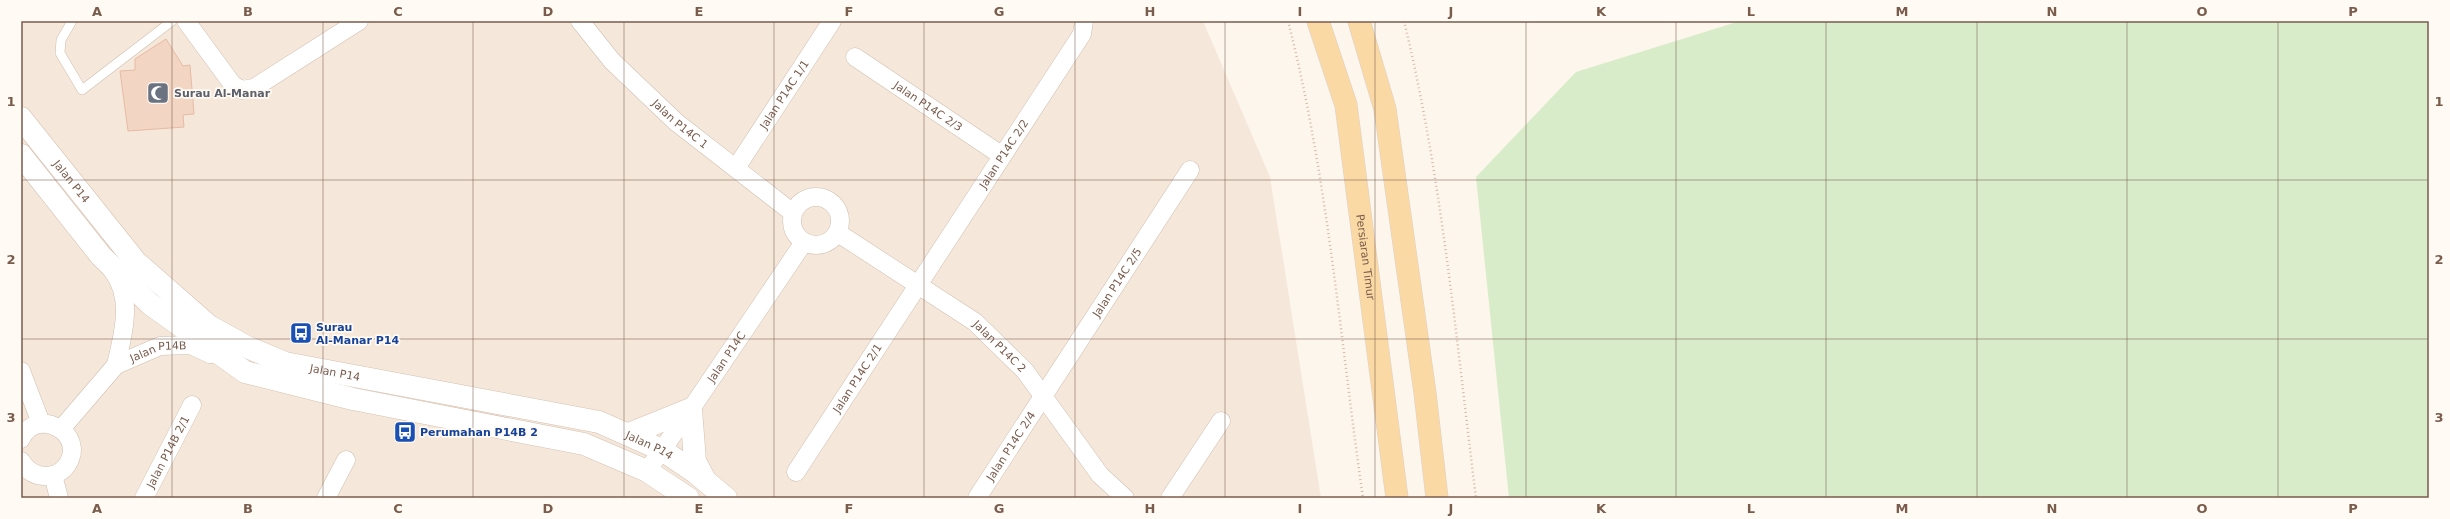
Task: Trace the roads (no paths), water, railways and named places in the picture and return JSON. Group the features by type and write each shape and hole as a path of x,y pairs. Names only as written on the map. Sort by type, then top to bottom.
{"main road":[{"name":"Persiaran Timur","path":"1318,21 1346,105 1397,498"},
{"path":"1359,21 1385,109 1425,393 1437,498"},
{"name":"Jalan P14","path":"21,118 136,262 209,326 247,346 285,363 599,422 629,434 662,450 696,473 707,484 726,498"},
{"name":"Jalan P14","path":"21,155 101,256 150,304 244,372 353,399 584,444 647,471 688,498"},
{"path":"629,434 691,409 695,461 707,484"}],"street":[{"path":"186,21 233,85 242,90 254,88 359,21"},
{"name":"Jalan P14C 1","path":"580,21 612,61 660,106 793,213"},
{"name":"Jalan P14C 2/2","path":"918,285 1001,155 1082,34 1084,21"},
{"name":"Jalan P14C 1/1","path":"736,168 828,22"},
{"name":"Jalan P14C 2/3","path":"855,57 1001,155"},
{"name":"Jalan P14C 2/5","path":"1043,394 1190,170"},
{"path":"811,197 827,199 838,210 840,225 838,233 826,243 811,245 804,242 793,229 793,213 797,206 811,197"},
{"name":"Jalan P14C 2","path":"838,233 975,322 1025,371 1100,475 1125,498"},
{"name":"Jalan P14C","path":"647,471 691,409 804,242"},
{"name":"Jalan P14B","path":"101,256 119,279 127,318 116,365"},
{"name":"Jalan P14C 2/1","path":"796,472 918,285"},
{"name":"Jalan P14B","path":"62,428 116,365 160,346 191,345 244,372"},
{"path":"21,371 41,424"},
{"name":"Jalan P14C 2/4","path":"977,498 1043,394"},
{"name":"Jalan P14B 2/1","path":"144,498 192,405"},
{"path":"1170,498 1221,420"},
{"path":"21,439 29,428 41,424 54,424 62,428 70,439 72,452 65,468 53,475 40,476 31,473 21,461"},
{"path":"326,498 346,460"},
{"path":"53,475 59,498"}],"lane":[{"path":"72,21 61,40 60,53 82,90 172,21"}],"place":[{"name":"Surau Al-Manar","path":"158,93"},
{"name":"Surau Al-Manar P14","path":"301,333"},
{"name":"Perumahan P14B 2","path":"405,432"}]}
